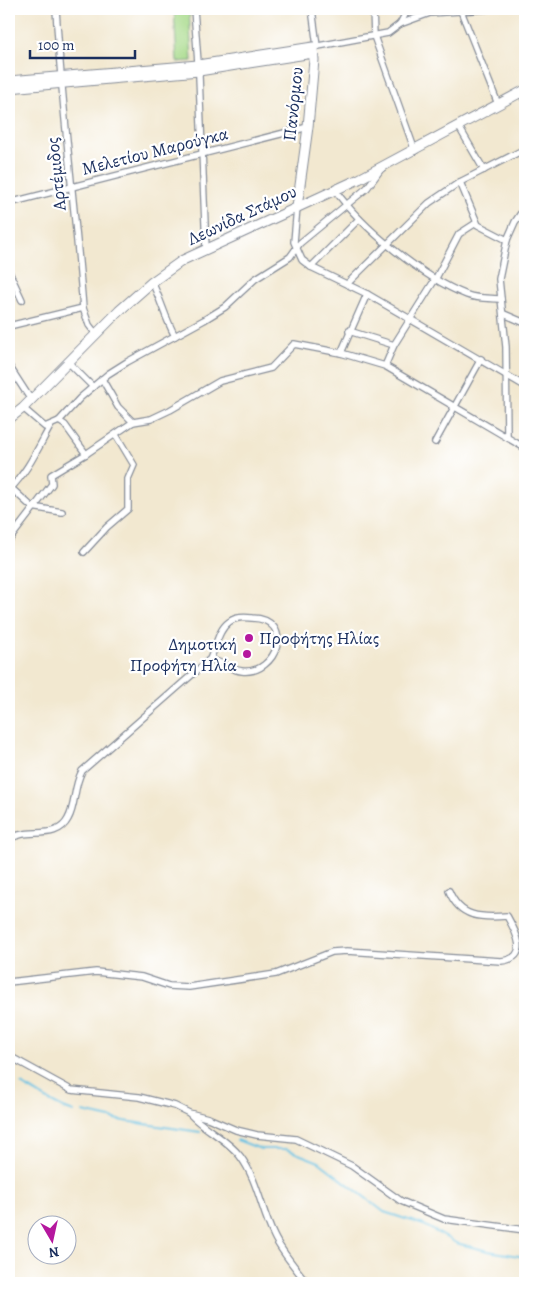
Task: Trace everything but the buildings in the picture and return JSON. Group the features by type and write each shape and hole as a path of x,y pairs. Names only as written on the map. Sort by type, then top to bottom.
{"main road":[{"path":"9,88 61,80 198,68 314,49"},
{"name":"Πανόρμου","path":"297,207 308,127 314,49"},
{"path":"9,81 61,80"},
{"name":"Λεωνίδα Στάμου","path":"9,419 23,408 96,334 152,282 183,260 415,151 523,91"}],"street":[{"name":"Αρτέμιδος","path":"56,9 83,308 89,325 96,334"},
{"path":"194,9 203,154 206,249"},
{"name":"Πανόρμου","path":"312,9 314,49"},
{"path":"373,9 374,36 415,151"},
{"path":"400,24 408,9"},
{"path":"314,49 388,33 400,24 430,13 489,9"},
{"path":"462,10 498,104"},
{"path":"523,91 525,101"},
{"name":"Μελετίου Μαρούγκα","path":"9,203 308,127"},
{"path":"459,127 484,170"},
{"path":"347,284 429,203 460,182 525,149"},
{"path":"23,408 45,427 59,421 102,380 127,362 225,307 255,279 282,263 300,243 367,188 382,167"},
{"path":"460,182 476,223 481,228 507,240"},
{"path":"335,190 359,218 408,262 468,296 501,299"},
{"path":"297,207 294,242 302,260 311,267 367,294 505,372 525,386"},
{"path":"507,437 504,314 500,279 507,240 515,222 525,207"},
{"path":"311,267 359,218"},
{"path":"385,366 394,345 436,278 459,234 476,223"},
{"path":"9,272 22,300"},
{"path":"152,282 161,300 164,315 174,336"},
{"path":"341,354 349,331 367,294"},
{"path":"9,326 83,308"},
{"path":"504,314 525,323"},
{"path":"349,331 394,345"},
{"path":"9,540 14,530 52,484 51,475 133,422 151,419 220,381 271,368 294,344 385,366 525,448"},
{"path":"435,442 481,359"},
{"path":"68,362 94,387"},
{"path":"9,366 31,400"},
{"path":"102,380 118,407 133,422"},
{"path":"59,421 65,425 86,454"},
{"path":"51,425 34,454 31,464 10,489 32,508 62,512"},
{"path":"84,552 128,508 128,480 134,466 116,434"},
{"path":"9,523 14,530"},
{"path":"9,840 19,835 51,832 65,825 72,809 74,787 82,771 210,659 224,628 234,619 259,618 271,623 276,631 275,652 262,667 242,672 210,659"},
{"path":"9,982 96,972 142,977 169,986 189,987 276,974 332,952 358,951 501,961 516,954 518,940 507,916 484,917 462,911 453,902 449,891"},
{"path":"9,1056 71,1090 140,1097 175,1106 189,1113 248,1133 296,1139 352,1166 401,1201 444,1218 525,1230"},
{"path":"189,1113 198,1123 234,1148 241,1157 255,1184 274,1236 307,1283"}],"green space":[{"path":"174,9 189,9 192,61 177,62"}],"waterway":[{"path":"21,1084 54,1104 74,1112"},
{"path":"83,1112 124,1121 200,1132"},
{"path":"237,1140 261,1149 286,1149 319,1162 384,1212 424,1225 456,1243 525,1257"}],"place":[{"name":"Προφήτης Ηλίας","path":"249,638"},
{"name":"Δημοτική Προφήτη Ηλία","path":"247,654"}]}
